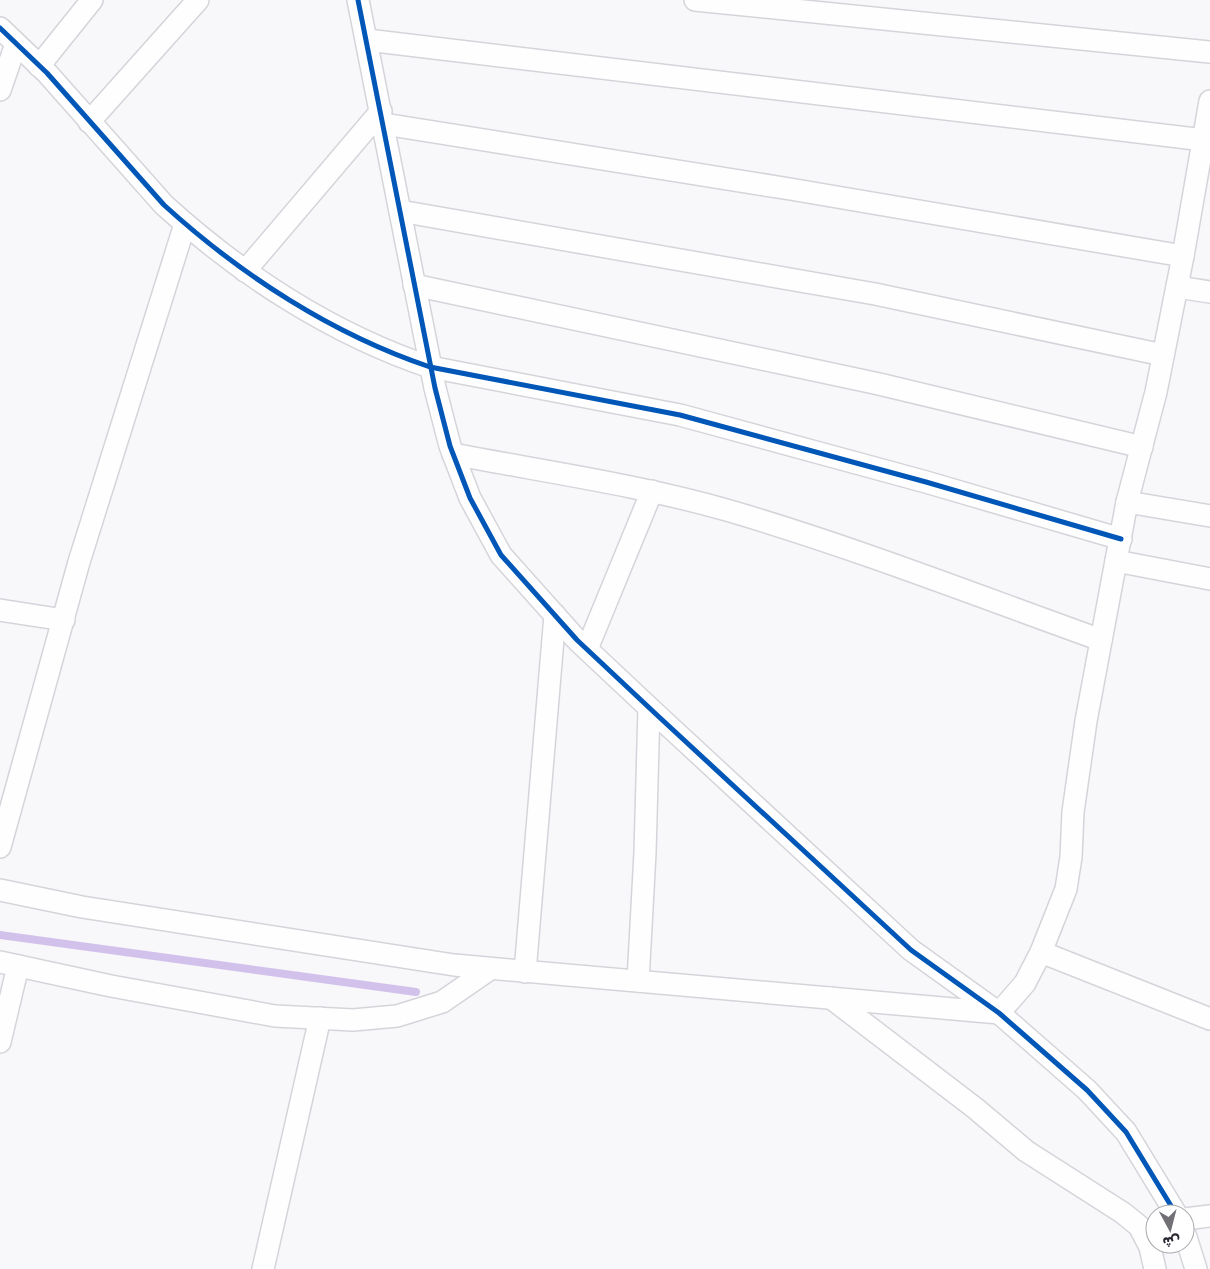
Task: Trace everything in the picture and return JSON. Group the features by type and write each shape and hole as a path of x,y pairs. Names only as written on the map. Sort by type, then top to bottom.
{"street":[{"path":"40,66 92,0"},
{"path":"89,122 198,0"},
{"path":"358,0 430,367 453,454 470,498 501,555 587,649 911,950 999,1013 1087,1090 1126,1132 1170,1204"},
{"path":"695,0 1210,52"},
{"path":"0,28 40,66 164,205 185,224 245,271 342,330 393,354 430,367 680,415 926,482 1120,539"},
{"path":"367,40 1204,140"},
{"path":"0,90 16,44"},
{"path":"999,1013 1025,983 1041,952 1066,889 1080,764 1120,539 1177,287 1210,101"},
{"path":"382,117 1183,256"},
{"path":"245,271 382,117"},
{"path":"400,211 875,294 1163,355"},
{"path":"0,847 79,562 185,224"},
{"path":"414,285 878,384 1142,447"},
{"path":"1177,287 1210,292"},
{"path":"453,454 652,491 729,511 814,537 1102,640"},
{"path":"587,649 652,491"},
{"path":"1128,502 1210,516"},
{"path":"1116,561 1210,578"},
{"path":"0,610 64,620"},
{"path":"525,972 555,615"},
{"path":"638,982 645,853 649,708"},
{"path":"0,890 82,907 274,939 490,969 999,1013"},
{"path":"1041,952 1210,1019"},
{"path":"0,1042 9,964 111,986 275,1016 352,1020 398,1016 442,1002 490,969"},
{"path":"831,998 975,1108 1026,1151 1123,1212 1139,1226 1150,1246 1155,1269"},
{"path":"263,1269 320,1018"},
{"path":"1195,1218 1210,1216"},
{"path":"1191,1254 1196,1269"}],"waterway":[{"path":"0,935 416,992"}],"cycle path":[{"path":"358,0 435,388 450,446 470,498 501,555 577,640 911,950 999,1013 1087,1090 1126,1132 1170,1204"},
{"path":"0,28 47,73 164,205 194,231 224,255 289,300 358,338 430,367 680,415 926,482 1121,539"}]}
